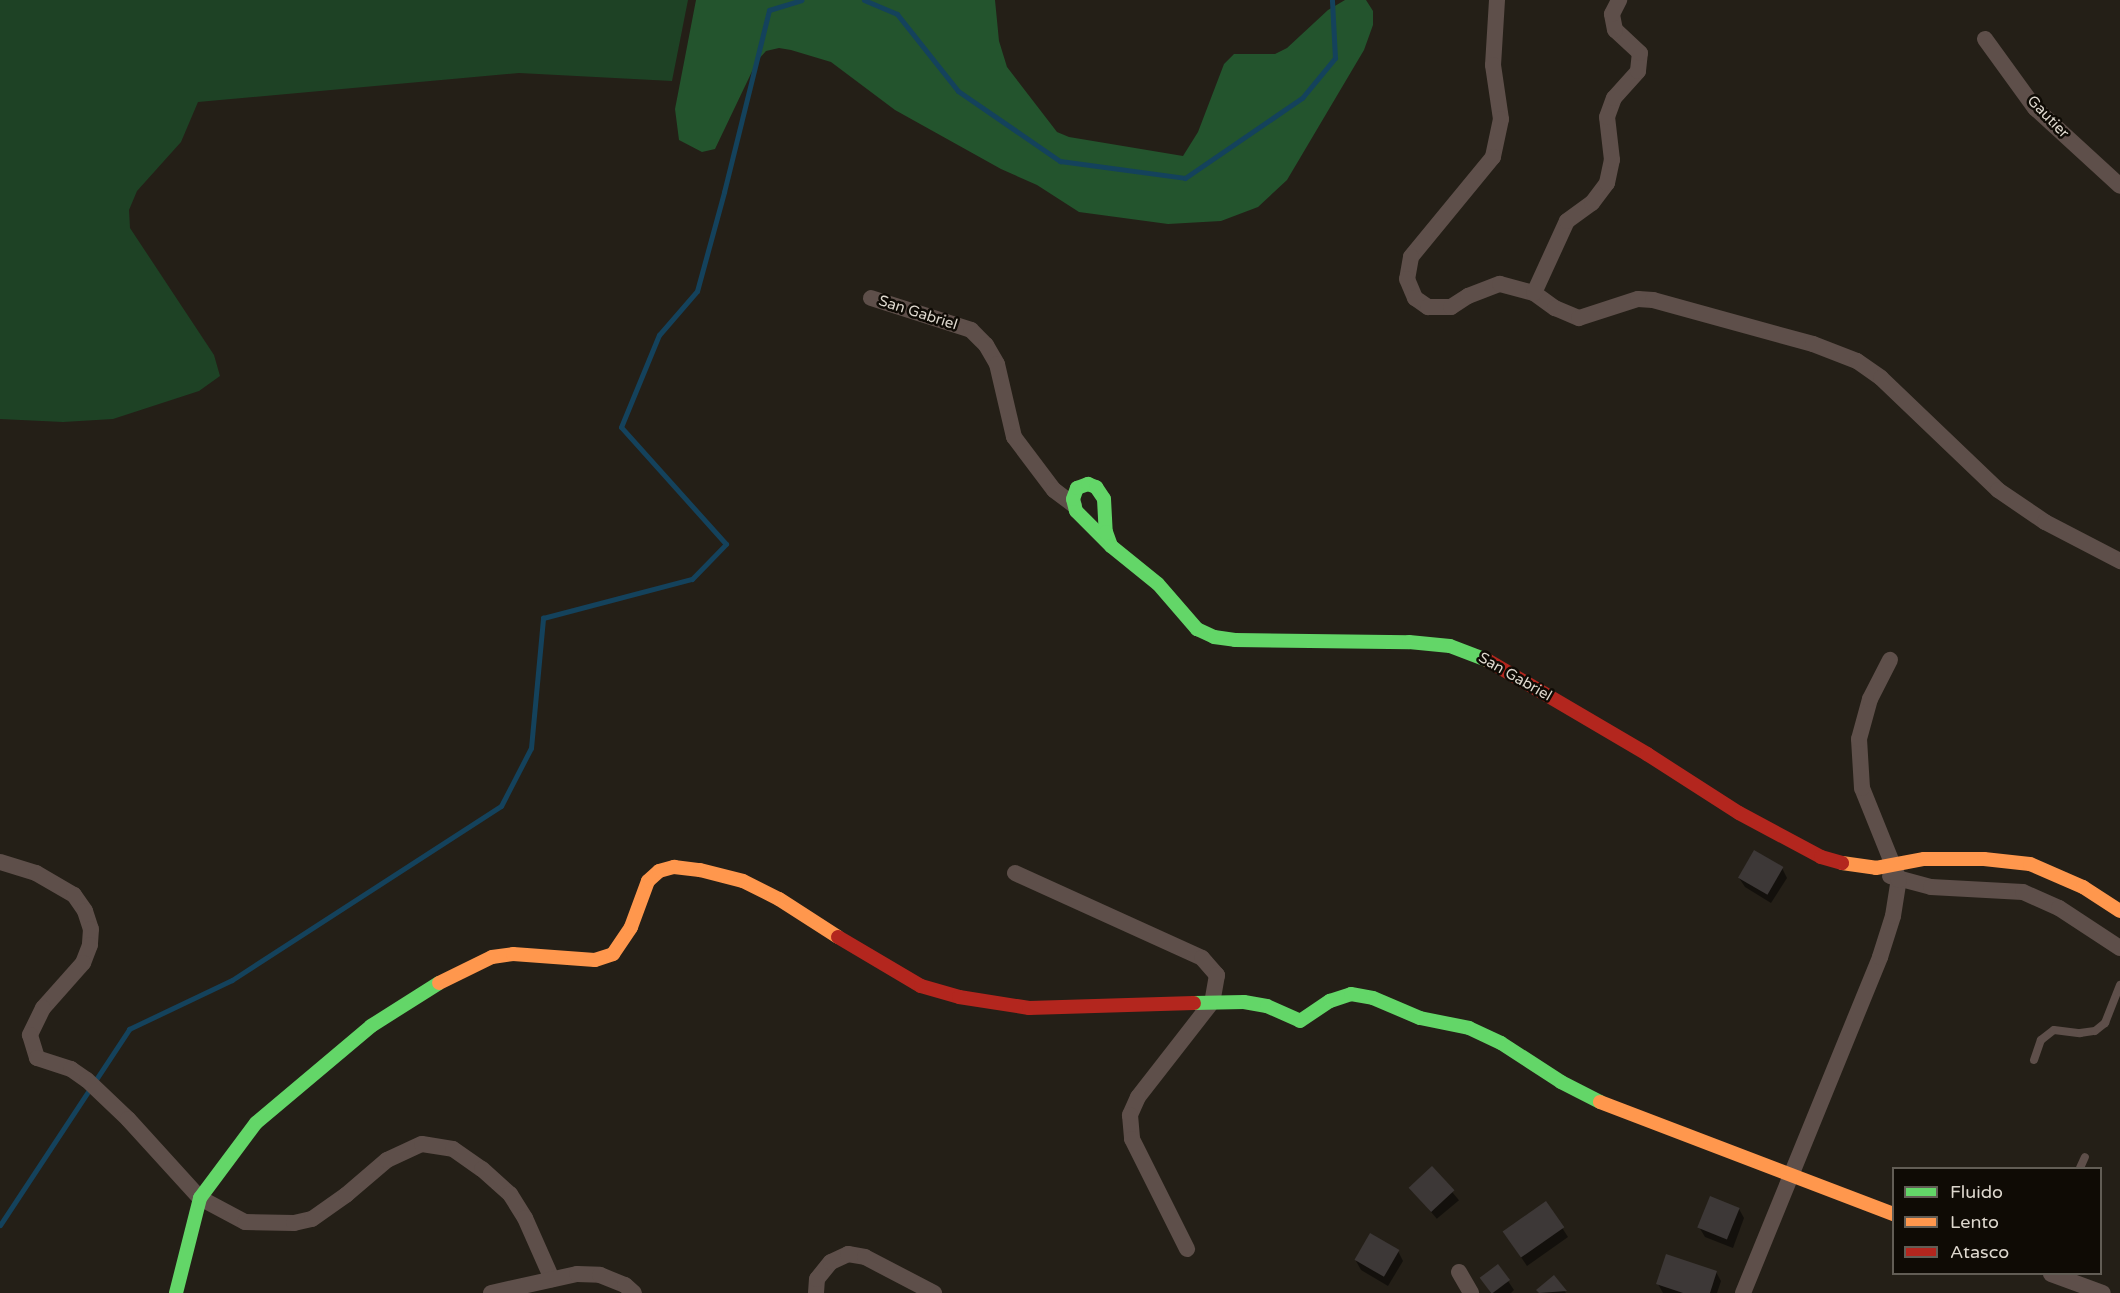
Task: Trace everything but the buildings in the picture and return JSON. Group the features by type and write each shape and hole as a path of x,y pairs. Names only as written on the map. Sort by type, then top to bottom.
{"street":[{"path":"1497,0 1493,65 1501,119 1494,157 1411,257 1407,279 1415,298 1428,307 1450,307 1500,284 1534,293 1555,308 1578,318 1638,299 1653,300 1813,344 1857,361 1881,378 1998,490 2045,522 2120,561"},
{"path":"1534,293 1567,221 1592,203 1607,183 1612,160 1607,117 1614,98 1638,71 1640,53 1615,30 1612,14 1619,0"},
{"name":"Gautier","path":"1985,39 2036,108 2120,186"},
{"name":"San Gabriel","path":"871,298 971,330 986,345 997,364 1014,436 1054,490 1074,505 1076,511 1111,546 1158,584 1184,617 1197,629 1214,637 1409,642 1450,646 1479,655 1647,754 1777,835 1821,857 1852,866 1876,868"},
{"path":"1074,505 1073,499 1077,488 1088,483 1096,487 1104,499 1106,532 1111,546"},
{"path":"1743,1293 1789,1175 1880,957 1893,916 1899,880 1862,788 1859,739 1870,699 1890,660"},
{"path":"1876,868 1924,859 1984,859 2030,864 2049,870 2083,887 2120,911"},
{"path":"0,862 36,873 74,895 85,911 91,929 90,945 83,963 43,1008 30,1035 37,1058 71,1070 87,1080 128,1119 200,1198 245,1222 294,1223 312,1219 321,1213 346,1196 387,1160 422,1144 453,1149 482,1169 510,1194 525,1218 552,1279"},
{"path":"176,1293 200,1198 256,1123 371,1026 442,981 492,957 513,954 595,960 613,954 631,927 648,881 659,871 674,867 700,870 742,881 779,899 876,961 921,986 958,998 1029,1008 1244,1002 1267,1006 1300,1021 1330,1001 1350,994 1372,998 1420,1018 1469,1028 1501,1043 1594,1100 1892,1214"},
{"path":"1876,868 1899,880 1931,887 2023,892 2059,908 2120,948"},
{"path":"1015,873 1202,958 1217,975 1212,1002 1138,1097 1130,1114 1132,1139 1187,1249"},
{"path":"816,1293 818,1279 831,1262 848,1254 865,1257 934,1293"},
{"path":"1459,1272 1471,1293"},
{"path":"491,1293 577,1274 600,1275 625,1285 634,1293"},
{"path":"2054,1275 2103,1293"}],"lane":[{"path":"2034,1060 2042,1040 2054,1030 2088,1032 2095,1031 2105,1023 2120,985"},
{"path":"2080,1167 2085,1157"}],"green space":[{"path":"0,0 688,0 672,81 519,73 198,102 181,142 137,191 129,210 130,228 214,355 220,376 199,391 113,419 63,422 0,419"},
{"path":"696,0 995,0 999,41 1007,67 1057,132 1069,137 1183,156 1198,132 1224,64 1234,54 1275,54 1287,48 1328,10 1345,0 1366,0 1373,11 1373,25 1364,50 1287,180 1258,207 1221,221 1168,224 1079,212 1037,185 1001,169 895,110 831,62 779,48 766,51 757,61 715,149 702,152 679,140 675,109"}],"waterway":[{"path":"0,1225 129,1029 232,980 501,806 531,748 543,618 692,579 726,544 621,427 659,335 697,291 769,10 802,0"},
{"path":"864,0 897,14 958,91 1060,161 1185,178 1302,98 1335,58 1332,0"}],"traffic: fast":[{"path":"1111,546 1076,511 1073,499 1077,488 1088,484 1096,487 1104,499 1106,532 1111,546 1158,584 1197,629 1214,637 1235,640 1409,642 1450,646 1487,660"},
{"path":"176,1293 200,1198 256,1123 371,1026 439,983"},
{"path":"1194,1003 1244,1002 1267,1006 1300,1021 1330,1001 1351,994 1373,998 1420,1018 1469,1028 1501,1043 1561,1082 1600,1102"}],"traffic: slow":[{"path":"1842,863 1876,868 1924,859 1984,859 2030,864 2083,887 2120,911"},
{"path":"439,983 492,957 513,954 595,960 613,954 631,927 648,881 659,871 674,867 700,870 743,881 779,899 838,937"},
{"path":"1600,1102 1892,1213"}],"traffic: jam":[{"path":"1487,660 1647,754 1739,813 1821,857 1842,863"},
{"path":"838,937 921,986 959,997 1029,1008 1194,1003"}]}
